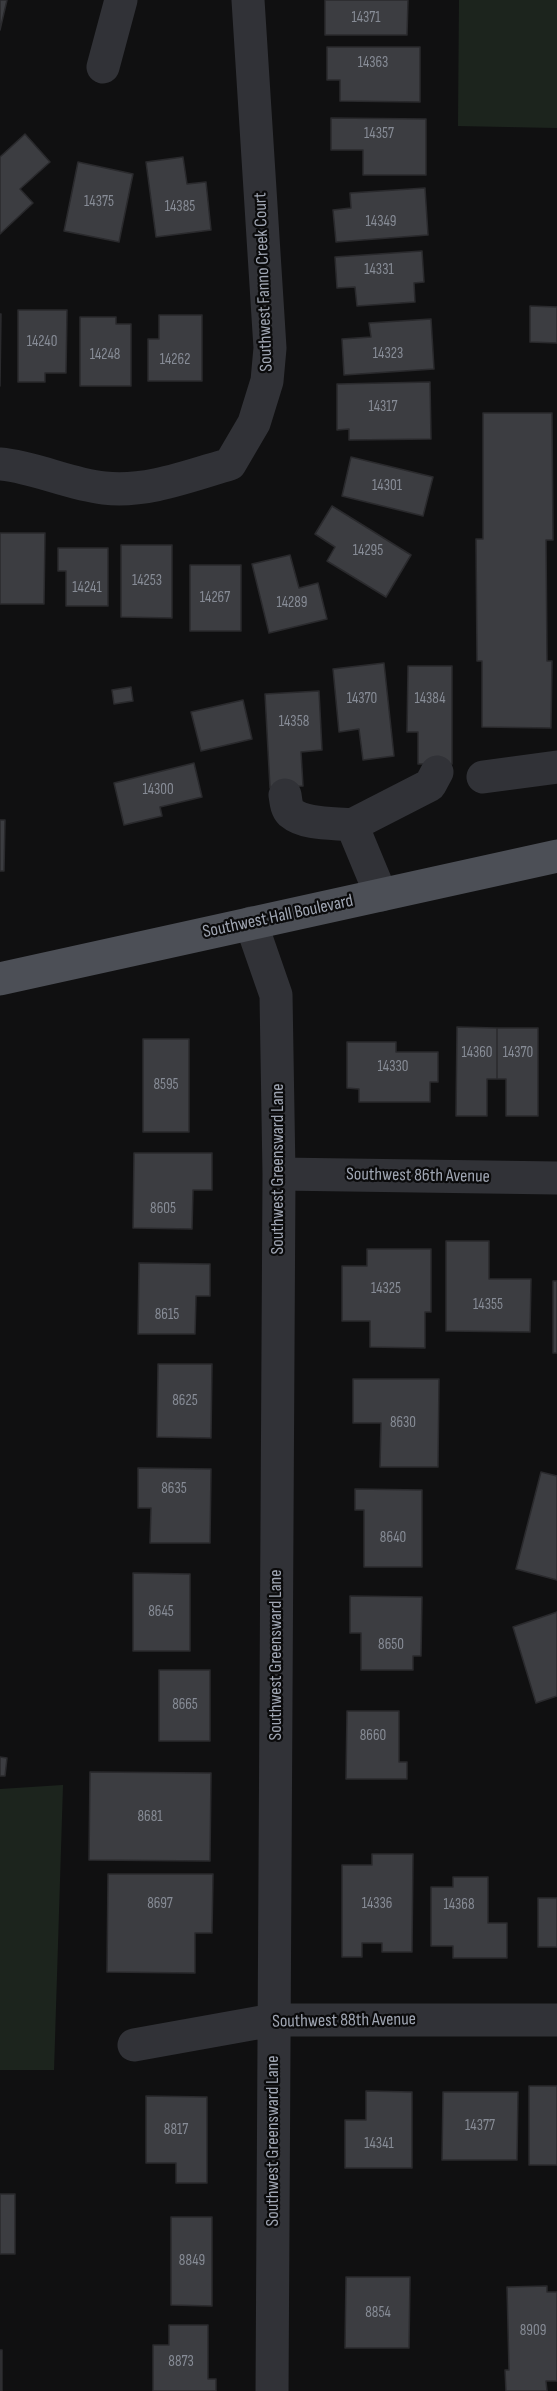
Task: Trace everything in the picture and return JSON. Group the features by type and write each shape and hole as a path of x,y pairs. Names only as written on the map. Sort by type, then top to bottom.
{"main road":[{"name":"Southwest Hall Boulevard","path":"0,979 557,856"}],"street":[{"path":"103,67 121,0"},
{"name":"Southwest Fanno Creek Court","path":"0,464 16,465 103,488 135,488 230,464 254,423 267,381 270,348 248,0"},
{"path":"483,777 557,767"},
{"path":"285,795 286,806 291,813 302,818 352,825 430,785 437,772"},
{"path":"352,825 381,895"},
{"name":"Southwest Greensward Lane","path":"251,923 276,995 279,1173 272,2391"},
{"name":"Southwest 86th Avenue","path":"279,1173 557,1178"},
{"name":"Southwest 88th Avenue","path":"134,2044 273,2020 557,2020"}],"shaded area":[{"path":"459,0 557,0 557,128 458,126"},
{"path":"63,1785 54,2070 0,2070 0,1789"}],"building":[{"path":"0,0 7,0 0,30"},
{"path":"325,0 408,0 407,35 325,35"},
{"path":"327,47 420,47 420,102 340,101 340,80 327,80"},
{"path":"331,118 426,119 426,175 363,175 363,150 331,150"},
{"path":"25,134 50,162 20,189 33,203 0,234 0,157"},
{"path":"183,157 187,184 206,182 211,230 156,237 146,162"},
{"path":"78,162 133,174 119,242 64,231"},
{"path":"425,188 428,235 336,242 333,210 351,208 350,193"},
{"path":"422,251 424,282 414,283 415,302 357,306 355,287 337,288 335,257"},
{"path":"530,306 557,307 557,343 530,342"},
{"path":"18,310 67,310 66,373 45,373 45,382 18,382"},
{"path":"0,314 1,314 0,386"},
{"path":"159,315 202,315 202,381 148,381 148,339 159,339"},
{"path":"80,317 116,317 116,324 131,324 131,386 80,386"},
{"path":"431,319 434,369 344,375 342,339 371,337 369,323"},
{"path":"430,382 431,439 349,440 349,429 337,430 337,384"},
{"path":"483,413 552,413 553,540 546,540 547,661 552,661 551,728 482,727 482,661 477,661 476,539 483,539"},
{"path":"351,457 433,477 423,516 342,496"},
{"path":"332,506 411,555 386,597 327,561 335,547 315,534"},
{"path":"0,533 45,533 44,604 0,604"},
{"path":"121,545 172,545 172,618 121,617"},
{"path":"58,548 108,548 108,606 66,606 66,571 58,571"},
{"path":"290,555 299,588 318,583 327,619 269,633 252,564"},
{"path":"190,565 241,565 241,631 190,631"},
{"path":"384,663 394,756 363,760 359,729 339,732 333,669"},
{"path":"408,666 452,666 452,764 418,764 418,732 407,732"},
{"path":"131,687 133,701 114,704 112,690"},
{"path":"319,691 322,750 301,752 303,786 270,788 265,694"},
{"path":"243,700 252,739 201,751 191,712"},
{"path":"194,763 202,797 160,807 162,816 124,825 114,783"},
{"path":"0,820 5,820 4,871 0,871"},
{"path":"457,1027 497,1028 497,1079 487,1079 487,1116 456,1116"},
{"path":"497,1028 538,1028 538,1116 506,1116 506,1079 497,1079"},
{"path":"143,1039 189,1039 189,1132 143,1132"},
{"path":"347,1042 396,1042 396,1052 438,1052 438,1082 430,1082 430,1102 359,1102 359,1089 347,1088"},
{"path":"134,1153 212,1153 212,1190 193,1190 192,1229 133,1228"},
{"path":"446,1241 489,1241 489,1279 531,1279 530,1332 446,1331"},
{"path":"367,1249 431,1249 431,1312 425,1312 425,1348 370,1347 370,1321 342,1321 342,1266 367,1266"},
{"path":"139,1263 210,1264 210,1296 196,1296 195,1334 138,1334"},
{"path":"553,1281 557,1281 557,1353 553,1353"},
{"path":"158,1364 212,1364 211,1438 157,1437"},
{"path":"353,1379 439,1379 438,1467 380,1467 381,1423 353,1423"},
{"path":"138,1468 211,1469 210,1543 150,1543 151,1508 138,1508"},
{"path":"541,1472 557,1476 557,1580 516,1569"},
{"path":"355,1489 422,1490 422,1567 364,1567 364,1510 355,1510"},
{"path":"133,1573 190,1574 190,1651 133,1651"},
{"path":"350,1596 422,1597 421,1656 413,1656 413,1670 361,1670 361,1633 350,1633"},
{"path":"557,1612 557,1696 536,1703 513,1627"},
{"path":"159,1670 210,1670 210,1741 159,1741"},
{"path":"347,1711 399,1711 399,1762 407,1762 407,1779 346,1779"},
{"path":"0,1757 7,1758 5,1776 0,1776"},
{"path":"90,1772 211,1773 210,1861 89,1860"},
{"path":"372,1854 413,1854 412,1952 382,1952 382,1943 362,1943 362,1957 342,1957 342,1865 372,1865"},
{"path":"108,1874 213,1874 212,1933 195,1933 195,1973 107,1972"},
{"path":"453,1877 488,1877 488,1923 507,1923 507,1958 453,1958 453,1946 431,1946 431,1887 453,1887"},
{"path":"538,1898 557,1898 557,1947 538,1947"},
{"path":"529,2086 557,2086 557,2165 529,2165"},
{"path":"366,2091 412,2092 412,2168 345,2168 345,2120 366,2120"},
{"path":"443,2092 518,2092 517,2160 442,2160"},
{"path":"146,2096 207,2097 207,2183 176,2183 176,2163 146,2163"},
{"path":"0,2194 15,2194 15,2254 0,2254"},
{"path":"171,2217 212,2217 212,2306 171,2305"},
{"path":"346,2277 410,2277 409,2348 345,2348"},
{"path":"547,2286 547,2292 557,2292 557,2381 546,2381 547,2391 506,2391 505,2370 509,2370 507,2287"},
{"path":"169,2325 208,2325 208,2379 216,2379 216,2391 153,2391 153,2345 169,2345"},
{"path":"0,2350 2,2350 2,2391 0,2391"}]}
